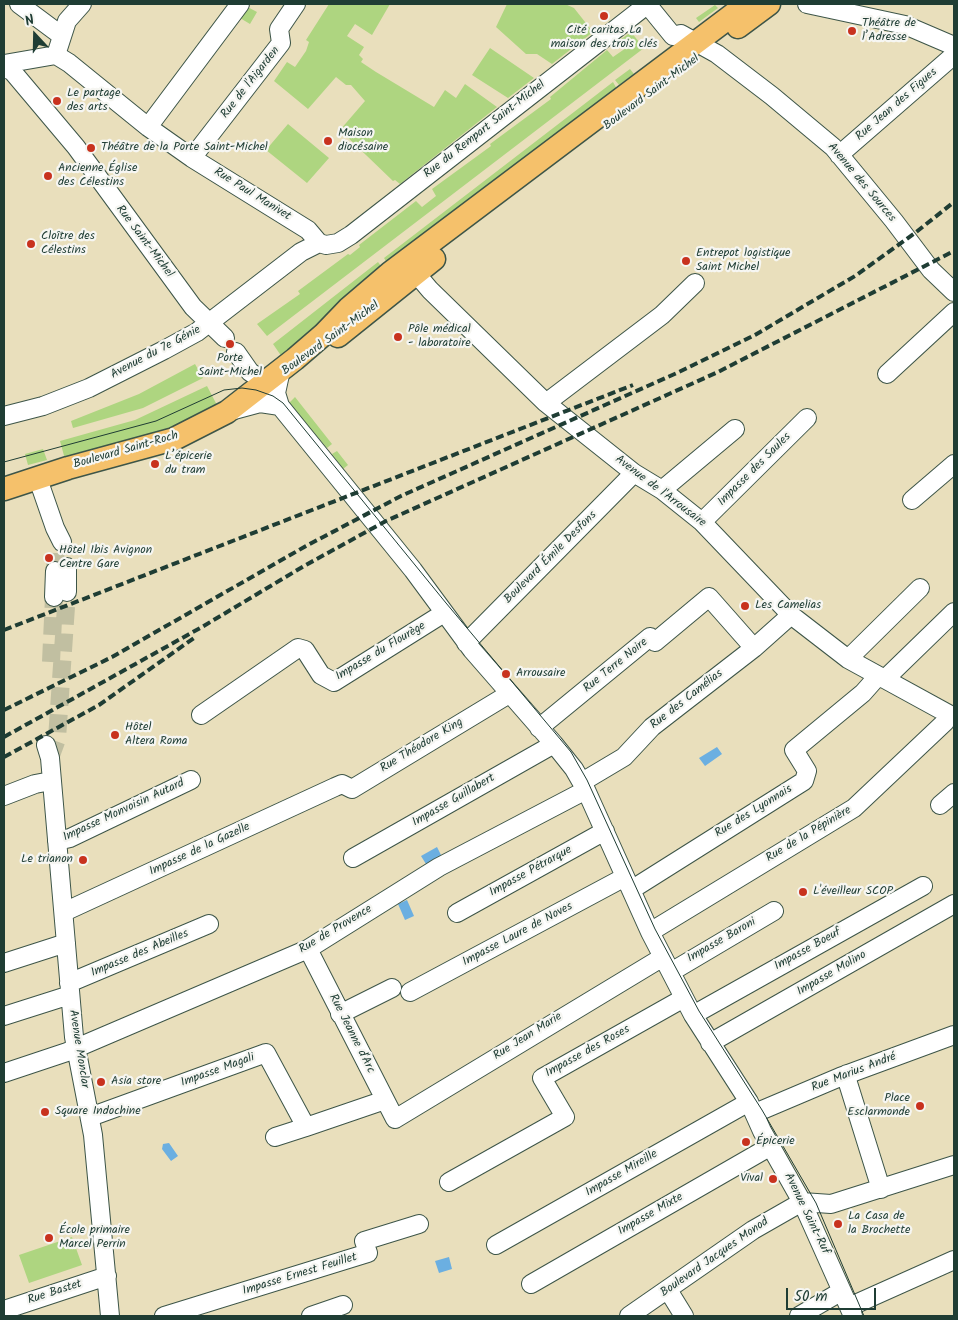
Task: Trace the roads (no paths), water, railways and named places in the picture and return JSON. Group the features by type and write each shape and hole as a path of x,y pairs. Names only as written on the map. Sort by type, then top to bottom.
{"main road":[{"name":"Boulevard Saint-Michel","path":"276,377 354,304 410,268 702,46 748,4"},
{"name":"Boulevard Saint-Michel","path":"410,268 664,66 702,46 769,4"},
{"name":"Boulevard Saint-Roch","path":"4,489 174,439 227,412 276,377"}],"street":[{"path":"4,64 56,56 67,21 82,4"},
{"path":"148,127 240,4"},
{"name":"Rue de l'Aigarden","path":"192,158 282,43 279,29 296,4"},
{"path":"647,4 673,36 664,66"},
{"name":"Rue du Rempart Saint-Michel","path":"318,243 326,245 338,243 647,4"},
{"path":"25,5 62,36"},
{"path":"814,5 906,25 954,46"},
{"name":"Avenue des Sources","path":"673,36 681,34 737,69 833,147 894,221 931,270 954,292"},
{"name":"Rue Jean des Figues","path":"839,155 954,55"},
{"name":"Rue Paul Manivet","path":"56,56 69,63 148,127 192,158 308,230 318,243"},
{"name":"Rue Saint-Michel","path":"4,68 12,71 76,147 193,307 224,338"},
{"name":"Avenue du 7e Génie","path":"4,416 43,406 89,388 164,350 211,323 301,252 318,243"},
{"name":"Avenue de l'Arrousaire","path":"410,268 546,403 634,474 662,490 702,522 791,615 848,659 951,716"},
{"path":"546,403 662,315 695,283"},
{"path":"886,374 954,312"},
{"path":"227,412 260,403 280,406 276,393 276,377 250,372 236,352"},
{"name":"Avenue Saint-Ruf","path":"280,406 359,502 466,643 554,744 584,786 650,932 693,1015 752,1107 802,1202 848,1305"},
{"name":"Impasse des Saules","path":"702,522 807,418"},
{"path":"662,490 735,428"},
{"path":"912,500 954,464"},
{"name":"Boulevard Émile Desfons","path":"466,643 634,474"},
{"path":"38,479 57,538"},
{"path":"61,569 61,595"},
{"path":"848,659 920,588"},
{"name":"Rue Terre Noire","path":"539,728 650,637 655,642 709,597 754,648"},
{"path":"881,678 954,612"},
{"name":"Impasse du Flourège","path":"201,715 298,648 305,650 321,675 334,682 444,613"},
{"name":"Rue des Camélias","path":"584,786 624,757 652,727 754,648 791,615"},
{"name":"Rue des Lyonnais","path":"628,883 804,781 807,771 794,750 881,678"},
{"name":"Rue Théodore King","path":"335,787 342,784 352,788 509,694"},
{"name":"Rue de la Pépinière","path":"650,932 854,808 951,716"},
{"name":"Impasse Guillabert","path":"353,858 554,744"},
{"name":"Avenue Monclar","path":"48,751 76,1048 90,1117 110,1316"},
{"name":"Impasse Monvoisin Autard","path":"57,841 70,838 191,780"},
{"path":"4,796 35,784 51,781"},
{"name":"Rue de Provence","path":"4,1074 76,1048 308,949 438,867 584,786"},
{"name":"Impasse de la Gazelle","path":"64,912 335,787"},
{"path":"940,805 954,793"},
{"name":"Impasse Pétrarque","path":"458,913 605,831"},
{"name":"Impasse Laure de Noves","path":"410,992 628,883"},
{"name":"Impasse Boeuf","path":"693,1015 923,886"},
{"name":"Impasse Molino","path":"710,1043 954,904"},
{"name":"Impasse Baroni","path":"667,964 774,911"},
{"name":"Impasse des Abeilles","path":"4,1016 70,989 209,924"},
{"path":"4,963 66,943"},
{"name":"Rue Jeanne d'Arc","path":"308,949 395,1119"},
{"name":"Rue Jean Marie","path":"395,1119 667,964"},
{"path":"340,1014 392,988"},
{"name":"Impasse des Roses","path":"449,1182 565,1117 542,1078 684,998"},
{"name":"Rue Marius André","path":"752,1107 954,1035"},
{"name":"Impasse Magali","path":"90,1117 266,1053 306,1127"},
{"path":"847,1074 848,1083 881,1188"},
{"path":"275,1137 384,1100"},
{"name":"Impasse Mireille","path":"496,1245 752,1107"},
{"name":"Impasse Mixte","path":"531,1284 771,1146"},
{"path":"802,1202 831,1204 954,1165"},
{"name":"Boulevard Jacques Monod","path":"629,1316 753,1230 802,1202"},
{"name":"Impasse Ernest Feuillet","path":"164,1316 368,1254 364,1241 419,1224"},
{"path":"798,1316 848,1305 954,1260"},
{"name":"Rue Bastet","path":"4,1310 107,1276"},
{"path":"668,1290 684,1316"},
{"path":"311,1316 344,1305"}],"water":[{"path":"717,747 722,754 705,766 699,758"},
{"path":"437,847 441,855 426,864 421,856"},
{"path":"407,900 414,916 405,920 398,904"},
{"path":"169,1143 178,1156 171,1161 162,1149 163,1144"},
{"path":"449,1257 452,1269 439,1273 435,1261"}],"tunnel":[{"path":"55,571 56,544"},
{"path":"50,758 57,739 67,592"},
{"path":"51,662 54,597"}],"tram line":[{"path":"4,462 156,421 224,390 242,388 256,390 273,396 283,403 446,603 571,752 587,780 655,929 699,1011 762,1110 816,1203 864,1316"}],"railway":[{"path":"4,710 112,657 306,546 401,496 679,372 755,335 855,276 954,202"},
{"path":"4,737 202,627 304,566 386,521 718,372 954,251"},
{"path":"4,630 633,385"},
{"path":"4,757 99,705 194,638"}],"place":[{"name":"Cité caritas La maison des trois clés","path":"604,16"},
{"name":"Théâtre de l’Adresse","path":"852,31"},
{"name":"Le partage des arts","path":"57,101"},
{"name":"Maison diocésaine","path":"328,141"},
{"name":"Théâtre de la Porte Saint-Michel","path":"91,148"},
{"name":"Ancienne Église des Célestins","path":"48,176"},
{"name":"Cloître des Célestins","path":"31,244"},
{"name":"Entrepot logistique Saint Michel","path":"686,261"},
{"name":"Pôle médical - laboratoire","path":"398,337"},
{"name":"Porte Saint-Michel","path":"230,344"},
{"name":"L’épicerie du tram","path":"155,464"},
{"name":"Hôtel Ibis Avignon Centre Gare","path":"49,558"},
{"name":"Les Camelias","path":"745,606"},
{"name":"Arrousaire","path":"506,674"},
{"name":"Hôtel Altera Roma","path":"115,735"},
{"name":"Le trianon","path":"83,860"},
{"name":"L'éveilleur SCOP","path":"803,892"},
{"name":"Asia store","path":"101,1082"},
{"name":"Place Esclarmonde","path":"920,1106"},
{"name":"Square Indochine","path":"45,1112"},
{"name":"Épicerie","path":"746,1142"},
{"name":"Vival","path":"773,1179"},
{"name":"La Casa de la Brochette","path":"838,1224"},
{"name":"École primaire Marcel Perrin","path":"49,1238"}]}
